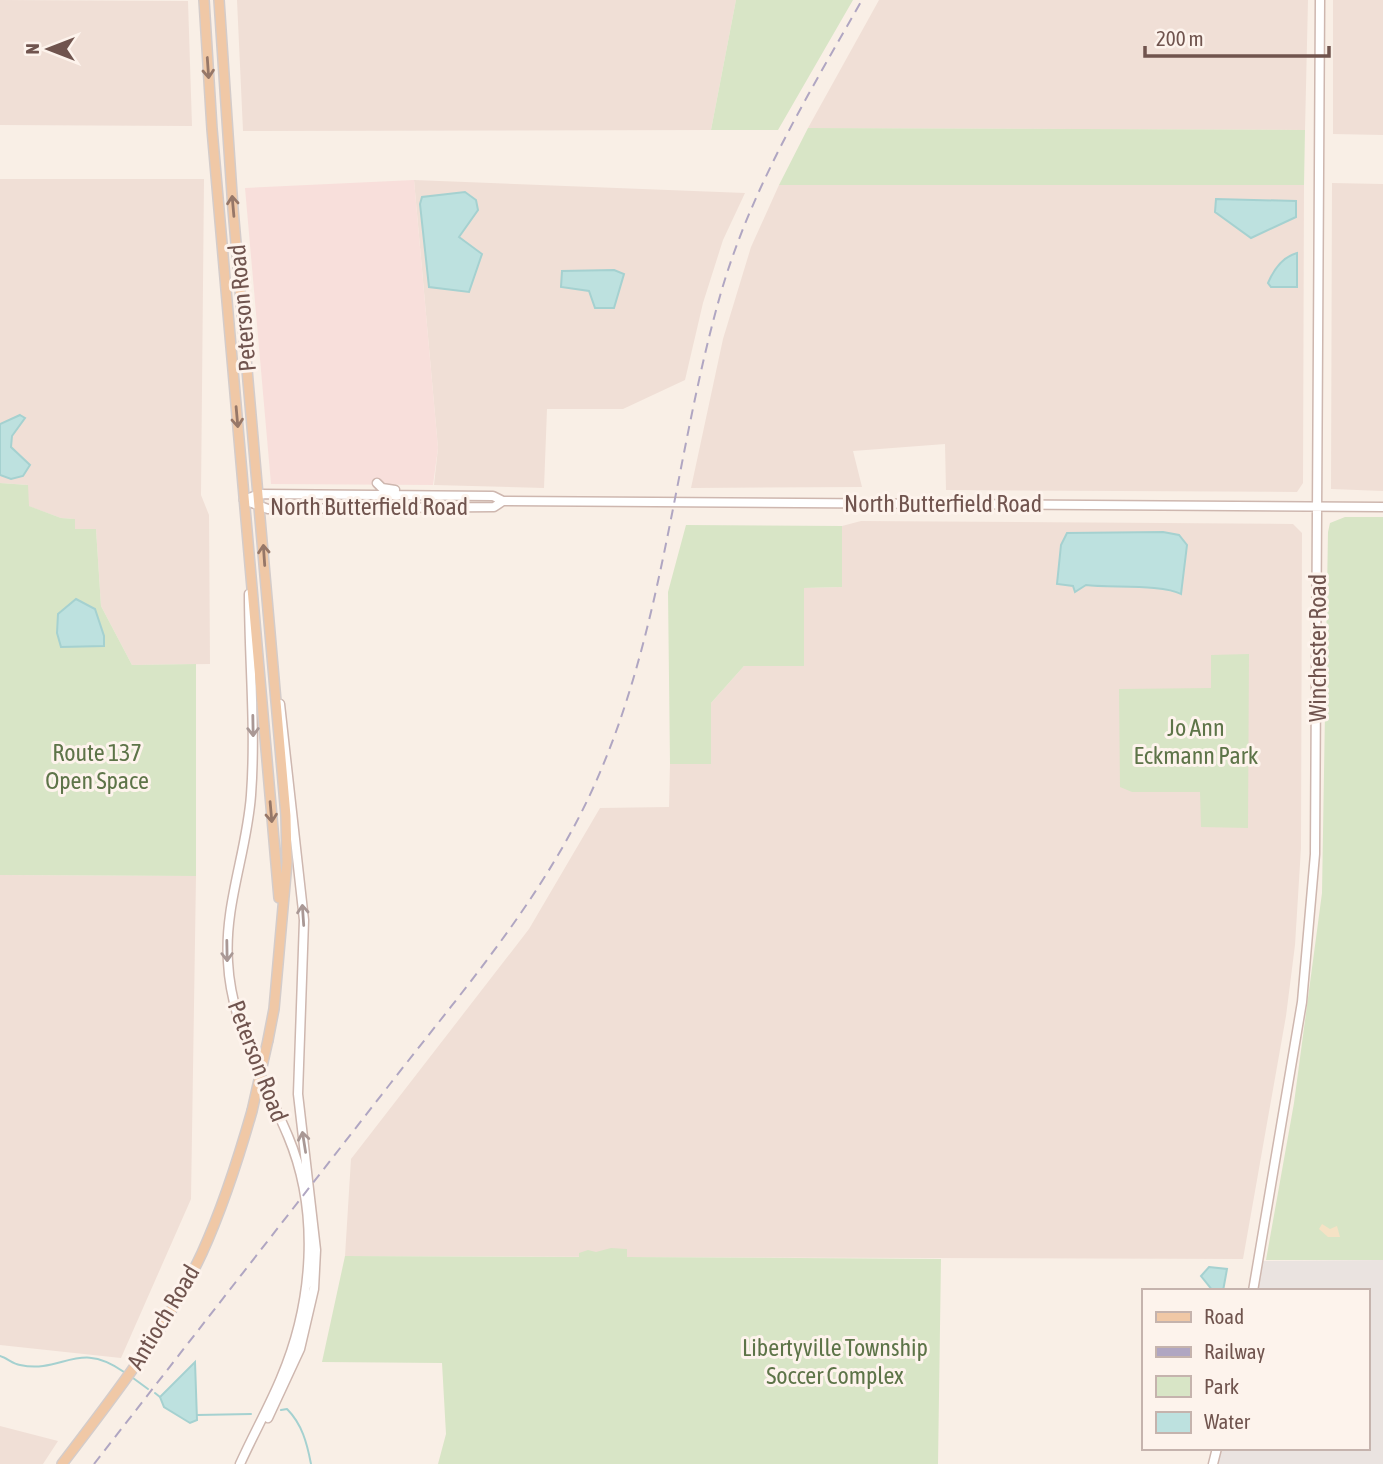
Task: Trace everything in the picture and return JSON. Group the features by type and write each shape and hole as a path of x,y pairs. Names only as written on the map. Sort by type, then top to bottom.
{"main road":[{"name":"Peterson Road","path":"204,0 281,918"},
{"name":"Peterson Road","path":"219,0 233,209 286,816 287,862 281,918"},
{"name":"Winchester Road","path":"1253,1289 1302,1002 1312,909 1320,0"},
{"path":"377,483 382,488 450,495"},
{"name":"North Butterfield Road","path":"244,500 259,494 370,494 493,496 503,500 1383,507"},
{"path":"370,494 391,508"},
{"name":"North Butterfield Road","path":"244,500 260,506 391,508 494,507 503,500"},
{"name":"Peterson Road","path":"242,1464 281,1379 295,1341 307,1284 308,1261 308,1227 297,1163 234,1009 228,962 229,916 251,797 254,728 249,560"},
{"name":"Peterson Road","path":"242,1464 282,1392 300,1349 314,1289 316,1250 298,1094 304,920 269,616"},
{"name":"Antioch Road","path":"62,1464 162,1326 201,1255 239,1156 252,1111 274,1009 281,918"}],"shaded area":[{"path":"0,0 188,1 192,126 0,125"},
{"path":"237,0 736,0 711,130 243,131"},
{"path":"879,0 1308,0 1305,130 808,128"},
{"path":"1333,0 1383,0 1383,135 1333,134"},
{"path":"0,179 204,179 201,495 209,515 210,664 132,665 101,606 96,529 75,529 74,519 61,518 28,506 28,485 0,483"},
{"path":"414,180 745,193 723,240 703,303 685,380 623,409 547,409 544,488 434,485 438,448"},
{"path":"414,180 438,448 433,485 271,484 245,188"},
{"path":"1332,183 1383,184 1383,491 1331,489"},
{"path":"779,185 1304,185 1303,483 1297,492 946,490 945,444 853,451 862,487 691,488 723,339 751,247"},
{"path":"861,521 1293,524 1302,533 1301,848 1295,945 1286,1016 1243,1259 345,1256 351,1159 529,929 600,808 669,807 670,764 711,763 711,703 744,666 803,666 804,588 842,587 842,526"},
{"path":"0,875 196,876 191,1199 121,1358 0,1345"},
{"path":"1383,1260 1383,1464 1213,1464 1216,1450 1369,1450 1369,1289 1253,1289 1259,1261"},
{"path":"0,1426 58,1441 43,1464 0,1464"}],"green space":[{"path":"736,0 853,0 778,130 711,130"},
{"path":"808,128 1305,130 1304,185 779,185"},
{"name":"Route 137 Open Space","path":"0,483 28,485 29,506 61,518 75,519 75,529 96,529 101,606 132,665 196,664 196,876 0,875"},
{"path":"1345,517 1383,517 1383,1260 1266,1260 1294,1103 1322,893 1328,532 1330,523"},
{"path":"686,525 842,526 842,587 804,588 804,666 744,666 711,703 711,764 670,764 668,592"},
{"name":"Jo Ann Eckmann Park","path":"1249,654 1248,828 1201,827 1200,792 1132,792 1120,787 1119,689 1211,688 1211,655"},
{"name":"Libertyville Township Soccer Complex","path":"611,1248 627,1249 627,1257 941,1259 938,1464 438,1464 446,1434 442,1363 322,1362 345,1256 579,1257 579,1253 588,1250 596,1252"}],"sand":[{"path":"1322,1224 1330,1229 1337,1226 1340,1237 1328,1237 1319,1229"}],"water":[{"path":"465,192 476,200 478,210 459,237 482,254 469,292 429,287 420,204 422,197"},
{"path":"1216,199 1296,201 1296,217 1251,238 1215,212"},
{"path":"1297,253 1297,287 1271,287 1268,283 1276,268 1287,257"},
{"path":"614,270 624,274 614,308 595,308 589,291 561,287 562,271"},
{"path":"20,415 25,418 12,436 11,447 30,465 23,476 11,479 0,475 0,424"},
{"path":"1163,532 1179,535 1187,545 1181,594 1162,589 1086,585 1075,592 1073,586 1057,584 1061,545 1067,533"},
{"path":"76,599 95,609 104,636 104,646 61,647 57,633 58,614"},
{"path":"1209,1267 1227,1269 1223,1289 1211,1289 1201,1276"},
{"path":"195,1362 197,1420 190,1423 164,1407 160,1397"}],"waterway":[{"path":"0,1356 17,1364 35,1367 94,1358 124,1372"},
{"path":"133,1378 148,1389"},
{"path":"155,1393 160,1397"},
{"path":"281,1410 287,1409 300,1427 311,1464"},
{"path":"197,1415 251,1414"}],"railway":[{"path":"94,1464 474,977 527,904 574,827 618,727 637,667 666,544 704,357 732,257 782,144 862,0"}]}
